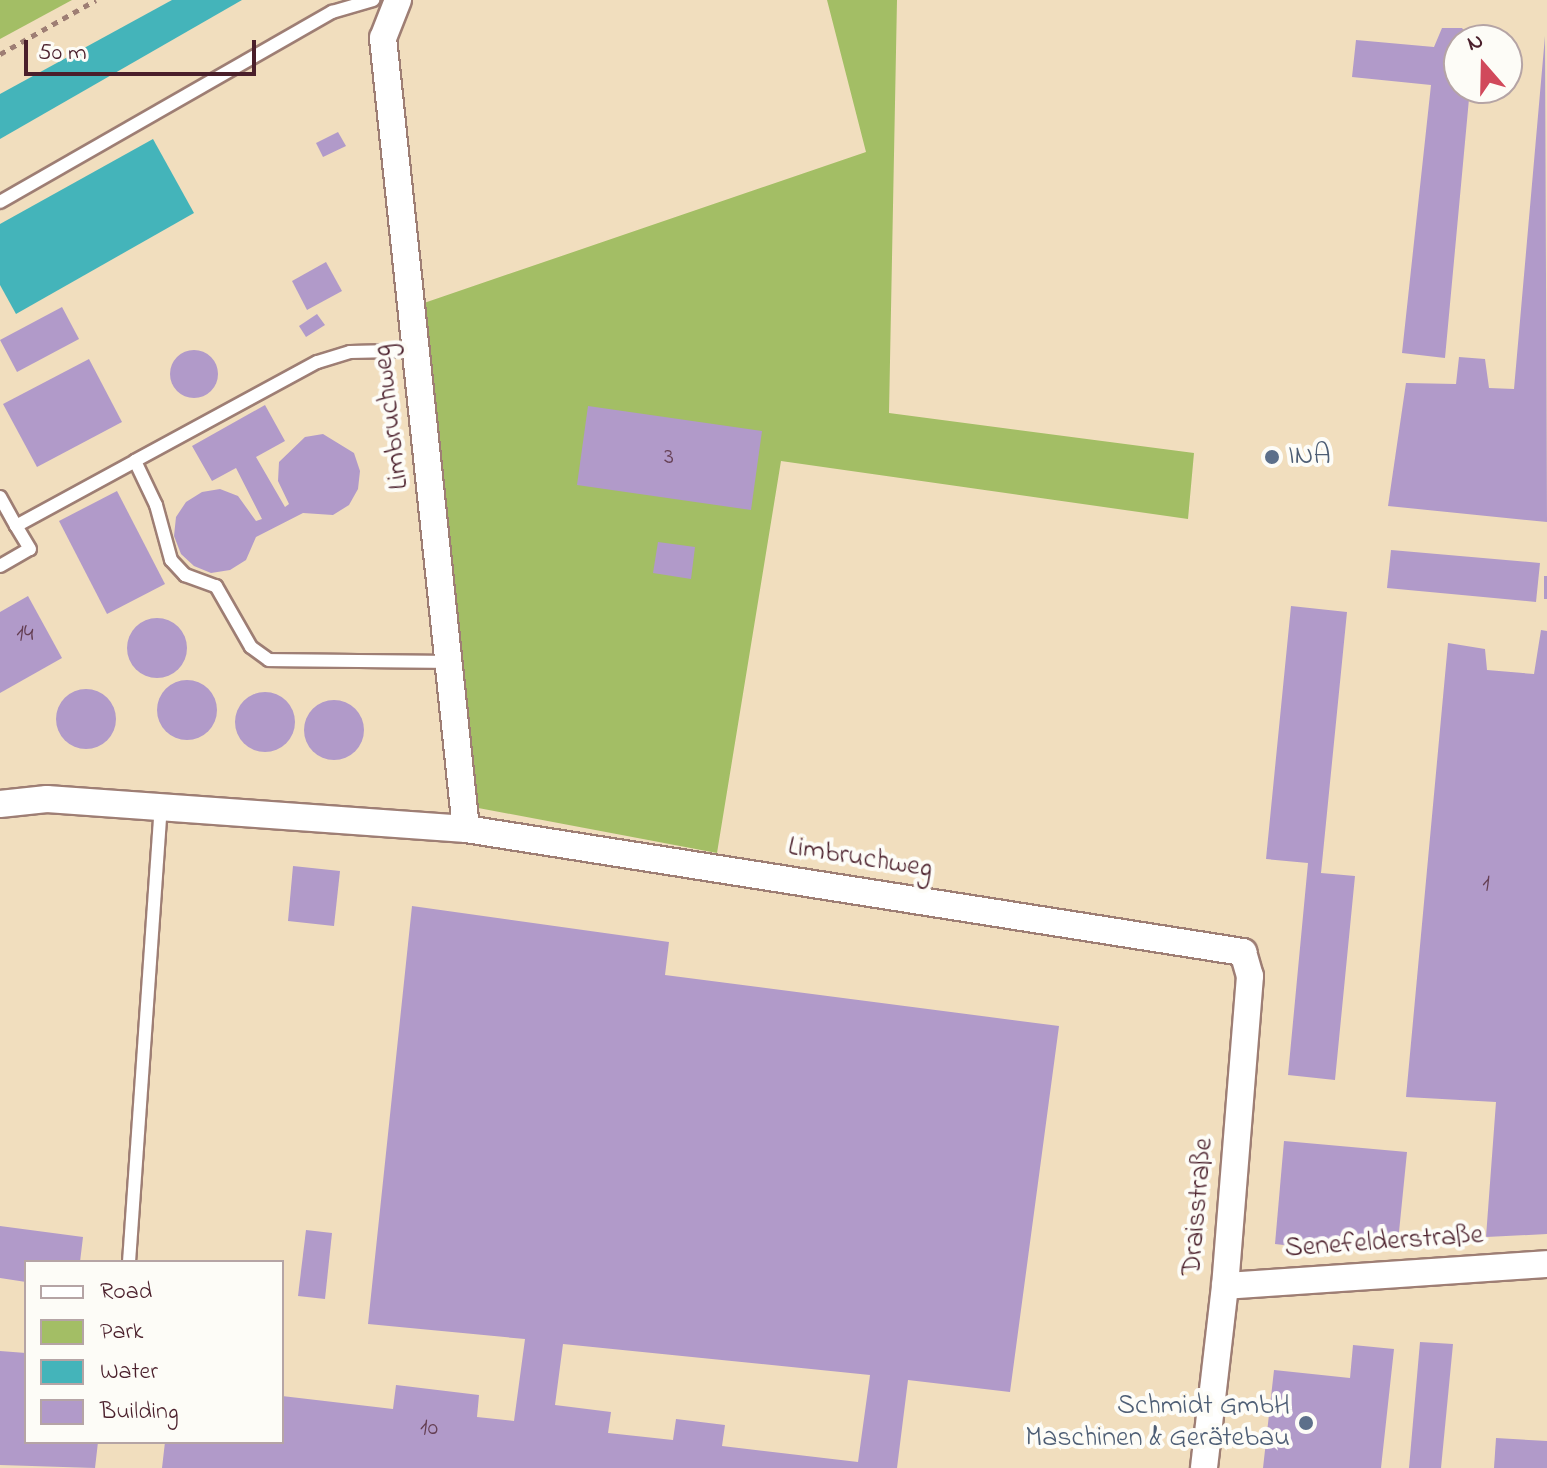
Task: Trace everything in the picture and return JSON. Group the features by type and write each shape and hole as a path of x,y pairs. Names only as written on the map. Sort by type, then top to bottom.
{"street":[{"name":"Limbruchweg","path":"398,0 383,38 466,829"},
{"name":"Limbruchweg","path":"0,804 47,799 466,829 1243,952"},
{"name":"Draisstraße","path":"1204,1468 1225,1286 1250,976 1243,952"},
{"name":"Senefelderstraße","path":"1225,1286 1547,1264"}],"lane":[{"path":"0,202 332,12 373,0"},
{"path":"16,526 317,362 350,352 393,351"},
{"path":"135,461 156,505 171,560 185,575 216,586 251,647 269,660 448,662"},
{"path":"0,497 30,549 0,566"},
{"path":"129,1260 161,806"}],"path":[{"path":"0,54 96,0"}],"green space":[{"path":"0,0 72,0 0,39"},
{"path":"827,0 897,0 889,413 1194,453 1188,519 781,461 717,853 473,807 424,303 866,152"}],"water":[{"path":"172,0 242,0 0,139 0,94"},
{"path":"153,139 194,213 16,314 0,285 0,224"}],"building":[{"path":"1443,28 1443,104 1469,104 1445,358 1402,353 1431,85 1352,77 1356,40 1434,47"},
{"path":"1545,36 1547,522 1388,506 1406,383 1456,384 1459,357 1485,359 1489,388 1514,389"},
{"path":"338,132 346,146 323,157 316,143"},
{"path":"326,262 342,291 307,310 292,281"},
{"path":"62,307 79,339 17,372 0,340"},
{"path":"317,314 325,325 306,337 299,326"},
{"path":"194,350 203,351 211,357 217,365 217,383 211,391 203,397 194,398 185,397 177,391 171,383 170,374 171,365 177,357 185,351"},
{"path":"89,359 122,422 37,467 3,404"},
{"path":"265,405 285,441 256,457 285,507 289,504 278,481 279,462 305,437 323,434 354,453 360,471 358,489 349,505 333,515 303,513 256,537 246,560 230,570 211,573 194,566 181,554 174,536 176,517 186,502 202,492 220,489 238,496 256,521 262,519 236,468 212,481 192,446"},
{"path":"588,406 762,431 751,510 577,485"},
{"path":"117,491 165,584 107,614 59,521"},
{"path":"658,542 695,547 691,579 653,573"},
{"path":"1391,550 1540,563 1536,602 1387,588"},
{"path":"1544,576 1547,576 1547,599 1544,599"},
{"path":"28,596 62,658 0,693 0,612"},
{"path":"1291,606 1347,612 1321,873 1355,876 1335,1080 1288,1075 1308,863 1266,859"},
{"path":"157,618 179,626 187,648 179,670 157,678 135,670 127,648 135,626"},
{"path":"1541,630 1547,631 1547,1234 1486,1237 1496,1102 1406,1097 1448,643 1485,649 1487,670 1534,674"},
{"path":"187,680 209,688 217,710 209,732 187,740 165,732 157,710 165,688"},
{"path":"86,689 108,697 116,719 108,741 86,749 64,741 56,719 64,697"},
{"path":"265,692 287,700 295,722 287,744 265,752 243,744 235,722 243,700"},
{"path":"334,700 346,702 355,709 362,718 362,742 355,751 346,758 334,760 322,758 313,751 306,742 304,730 306,718 313,709 322,702"},
{"path":"293,866 340,871 334,926 288,921"},
{"path":"412,906 669,942 665,975 1059,1026 1010,1392 908,1380 897,1468 162,1468 165,1444 284,1444 284,1396 393,1409 396,1385 479,1395 477,1417 514,1421 525,1339 368,1324","holes":["563,1344 870,1375 858,1462 722,1446 725,1425 676,1419 673,1440 608,1433 611,1412 555,1405"]},
{"path":"1284,1141 1407,1152 1398,1242 1327,1250 1275,1244"},
{"path":"0,1226 83,1237 80,1260 24,1260 24,1282 0,1278"},
{"path":"306,1230 332,1233 325,1299 298,1296"},
{"path":"1420,1342 1453,1344 1441,1468 1409,1468"},
{"path":"1353,1345 1394,1349 1381,1468 1263,1468 1274,1370 1350,1378"},
{"path":"0,1351 24,1353 24,1444 98,1444 95,1468 0,1465"},
{"path":"1496,1438 1547,1441 1547,1468 1494,1468"}],"place":[{"name":"INA","path":"1272,457"},
{"name":"Schmidt GmbH Maschinen & Gerätebau","path":"1306,1423"}]}
